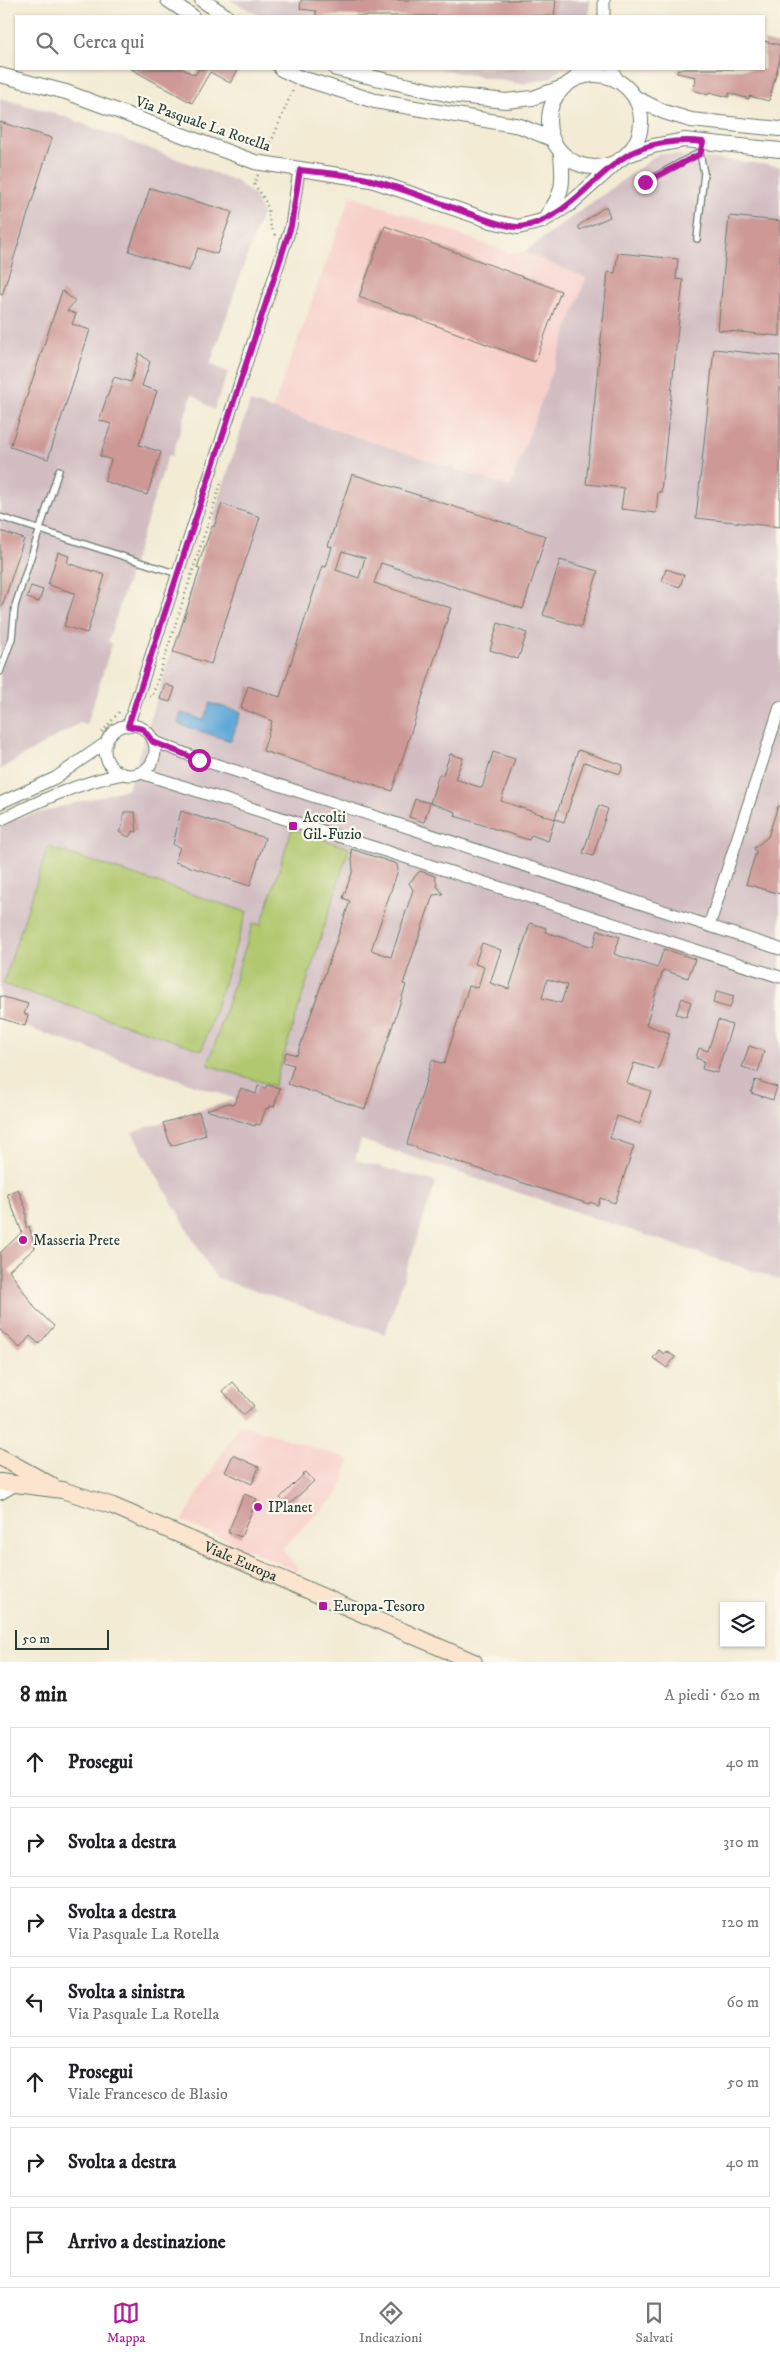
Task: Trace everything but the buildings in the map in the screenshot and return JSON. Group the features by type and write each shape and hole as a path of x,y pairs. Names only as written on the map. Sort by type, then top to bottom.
{"main road":[{"path":"0,1457 62,1490"},
{"name":"Viale Europa","path":"0,1482 62,1490 113,1506 474,1662"}],"street":[{"path":"168,0 190,15"},
{"path":"202,0 224,15"},
{"path":"283,70 298,77 375,101 520,126 552,139"},
{"path":"340,70 450,96 506,102 533,98 586,76 615,74 636,98 641,112 642,128 636,144 628,155"},
{"path":"578,70 554,100 550,112 549,128 552,139 561,153 572,162 599,168 615,164 628,155 652,146 684,140 702,148 780,150"},
{"name":"Via Pasquale La Rotella","path":"0,75 66,92 255,162 371,180 491,221 518,227 542,221 570,204 615,164"},
{"path":"636,98 664,112 691,120 780,129"},
{"path":"542,221 555,205 562,191 561,153"},
{"path":"128,726 291,226 300,170"},
{"path":"709,926 780,707"},
{"path":"0,803 55,778 107,742 115,731 128,726 143,729 153,742 155,749 152,763 141,773"},
{"path":"107,742 105,750 110,765 122,774"},
{"path":"153,742 199,760 780,949"},
{"path":"0,820 105,777 141,773 780,976"},
{"path":"0,1494 18,1484"}],"lane":[{"path":"645,182 702,148 704,173 698,239"},
{"path":"0,672 12,638 15,606 59,470"},
{"path":"0,517 178,574"}],"path":[{"path":"267,153 298,77"},
{"path":"254,184 263,196 268,211 268,224 274,234 273,241"},
{"path":"152,697 222,480"}],"shaded area":[{"path":"230,0 590,0 589,15 259,15"},
{"path":"443,70 560,70 551,78 521,84"},
{"path":"0,98 54,113 236,181 253,194 262,213 210,364 228,372 214,410 192,394 172,456 168,455 108,642 112,643 87,725 80,723 0,769"},
{"path":"660,153 780,166 780,1280 361,1140 355,1160 436,1182 385,1334 217,1278 210,1269 132,1132 236,1099 0,1018 0,823 128,789 250,402 510,487 586,278 524,252"},
{"path":"351,195 513,254 524,252 586,278 510,487 272,410"},
{"name":"IPlanet","path":"239,1424 350,1459 340,1492 282,1548 300,1572 182,1521"}],"green space":[{"path":"292,829 349,848 274,1086 208,1065 253,923 261,925"},
{"path":"48,847 247,912 202,1050 3,984"}],"water":[{"path":"210,703 241,712 231,741 178,724 181,713 204,720"}],"place":[{"name":"Accolti Gil-Fuzio","path":"293,826"},
{"name":"Masseria Prete","path":"23,1240"},
{"name":"IPlanet","path":"258,1507"},
{"name":"Europa-Tesoro","path":"323,1606"}],"route":[{"path":"199,760 153,742 149,734 143,729 136,726 128,726 291,226 300,170 371,180 491,221 518,227 542,221 570,204 615,164 628,155 652,146 684,140 703,142 700,154 645,182"}]}
